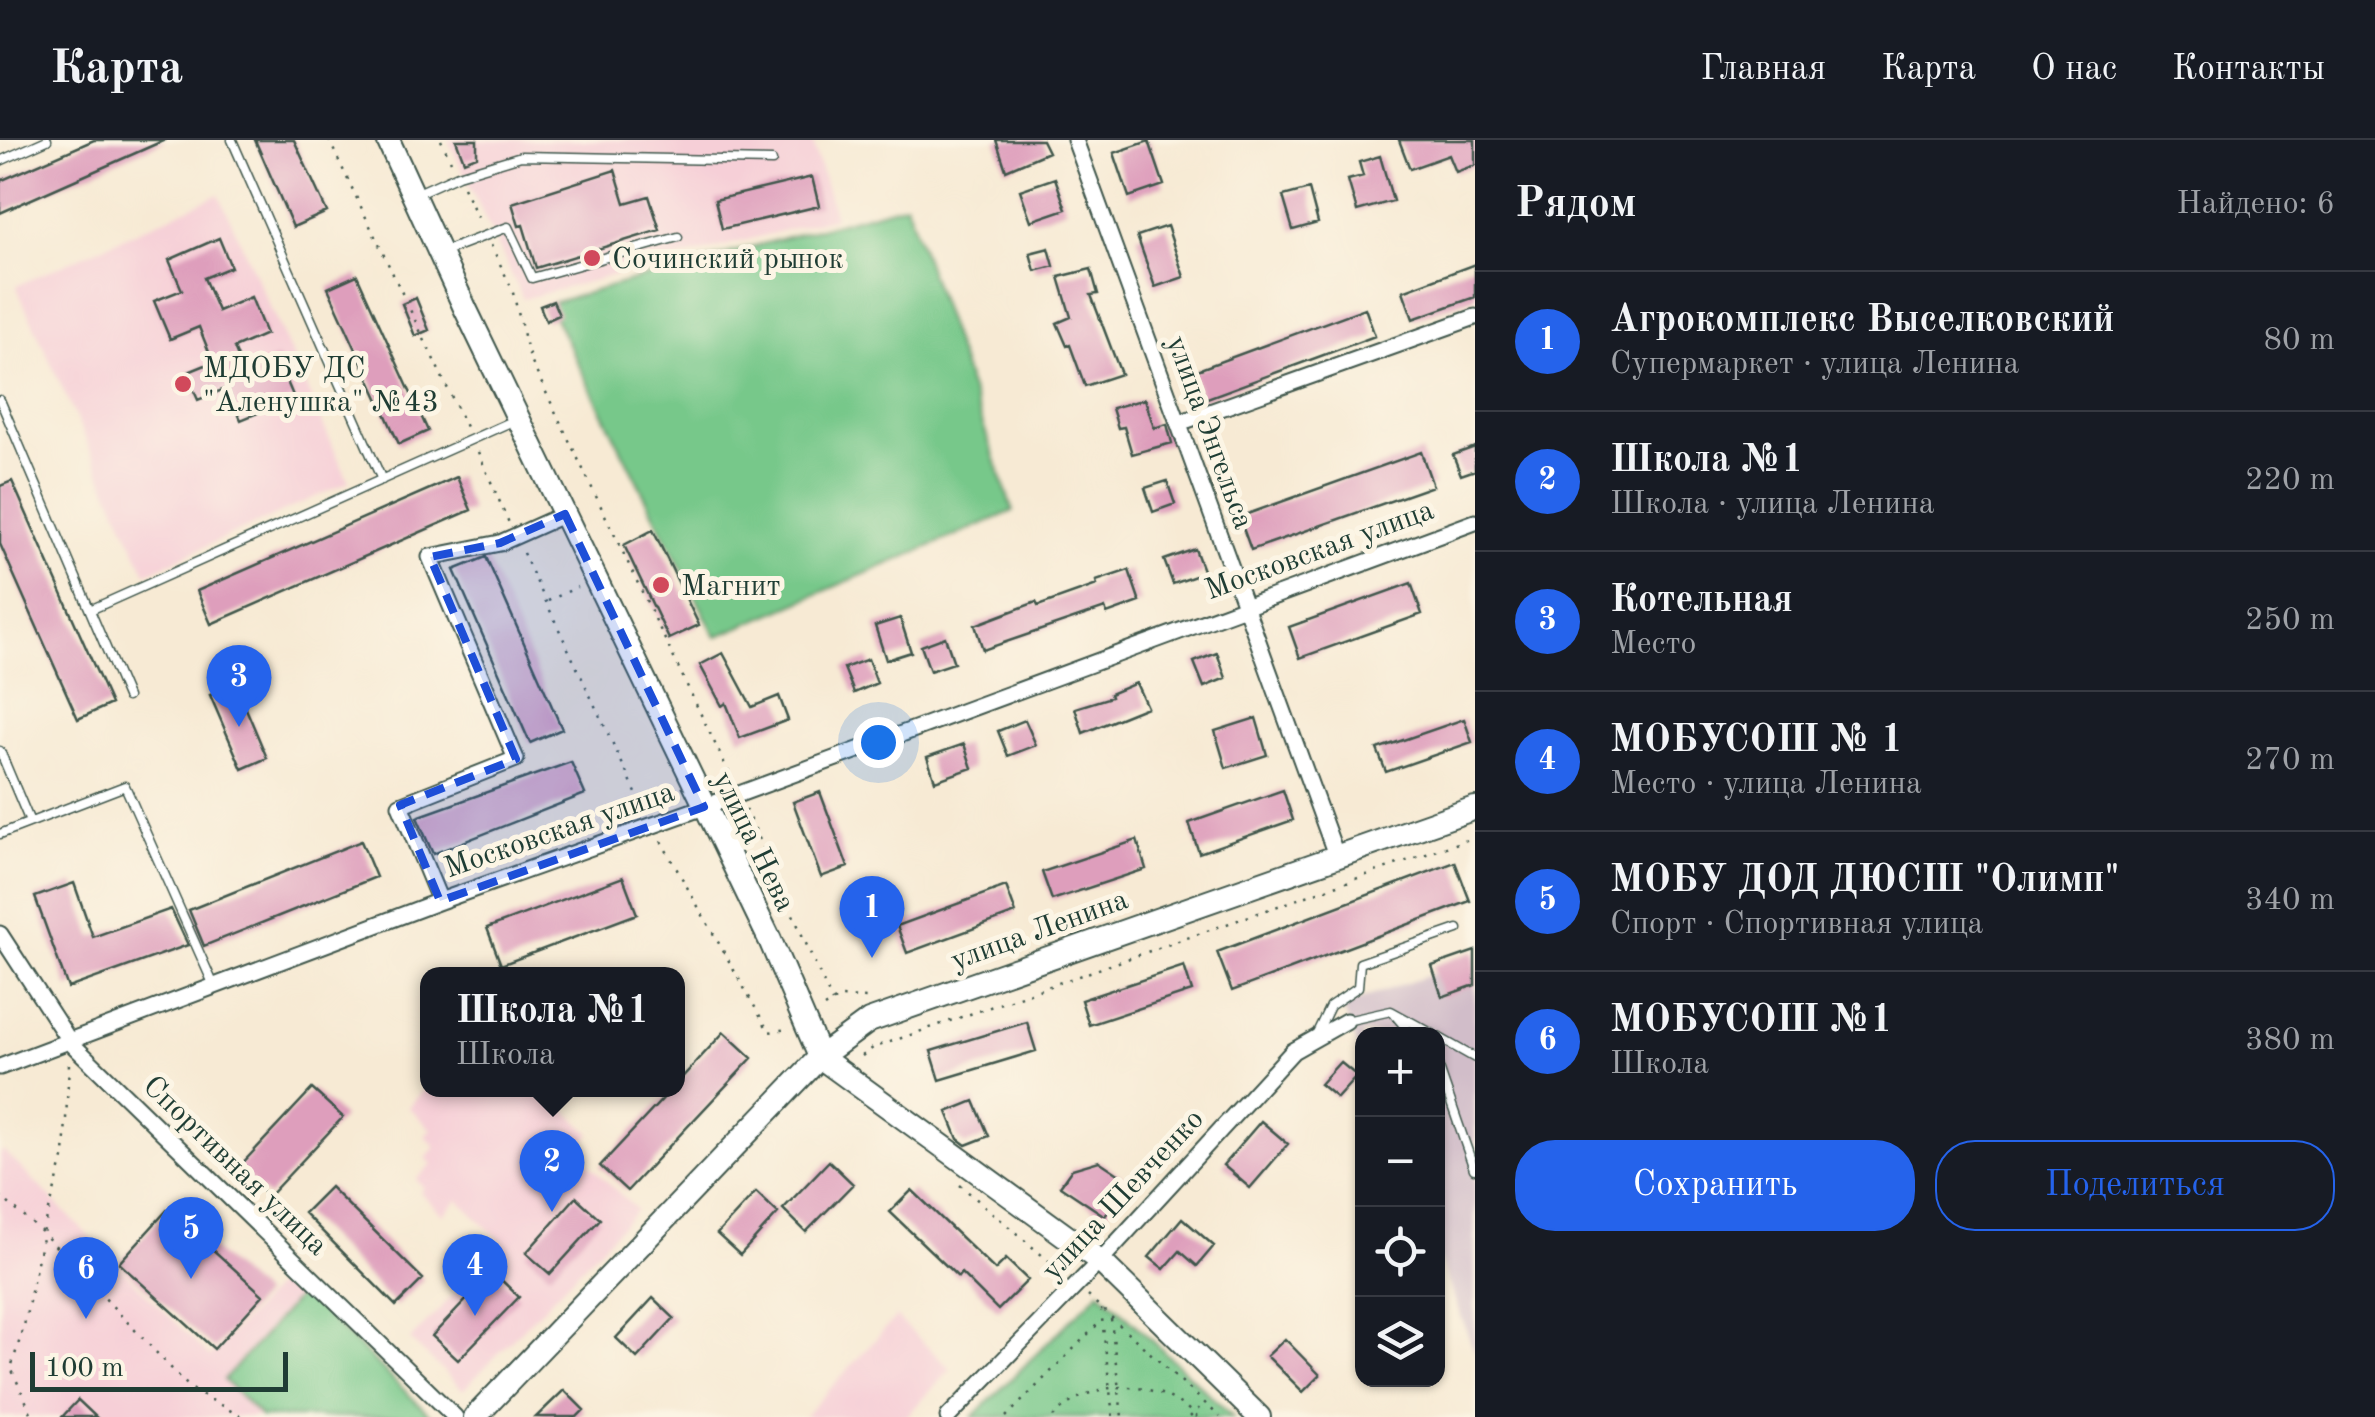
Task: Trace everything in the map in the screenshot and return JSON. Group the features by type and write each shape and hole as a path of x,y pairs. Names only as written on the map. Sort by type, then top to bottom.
{"main road":[{"name":"улица Нева","path":"388,140 770,940 820,1057"},
{"name":"улица Ленина","path":"474,1417 820,1057 869,1022 1336,855 1474,812"},
{"path":"820,1057 1100,1261 1259,1417"}],"street":[{"name":"улица Энгельса","path":"1074,140 1336,855"},
{"path":"1179,424 1475,317"},
{"path":"440,900 400,805 516,759 430,557 500,544 565,514"},
{"name":"Московская улица","path":"0,1067 440,900 704,808 1475,522"},
{"name":"Спортивная улица","path":"0,934 70,1042 455,1417"},
{"name":"улица Шевченко","path":"948,1417 1100,1261 1293,1050 1346,1022"}],"lane":[{"path":"0,160 47,140"},
{"path":"232,140 382,480"},
{"path":"414,194 458,175 521,156 772,161"},
{"path":"440,252 508,227 532,278 678,237"},
{"path":"0,400 127,697"},
{"path":"90,610 519,418"},
{"path":"0,751 30,822"},
{"path":"0,834 125,786 214,988"},
{"path":"1314,1039 1330,1006 1358,988 1360,963 1458,929"},
{"path":"1346,1022 1391,1011 1419,1027"},
{"path":"1391,1011 1405,1027"},
{"path":"1445,1042 1475,1058"},
{"path":"1445,1085 1475,1170"}],"path":[{"path":"329,140 652,826 769,1032 792,1028"},
{"path":"441,140 512,289 530,360 740,794 832,1002"},
{"path":"546,602 583,585"},
{"path":"862,1056 873,1048 1140,952 1475,838"},
{"path":"824,1007 840,998 867,999"},
{"path":"33,1417 11,1368 64,1155 70,1042"},
{"path":"949,1177 1024,1236 1220,1417"},
{"path":"0,1196 43,1233 190,1388 242,1417"},
{"path":"1101,1308 1114,1417"},
{"path":"1111,1317 1122,1417"},
{"path":"1006,1417 1102,1320"},
{"path":"1053,1417 1082,1395 1119,1386 1160,1393 1194,1416 1204,1402"}],"highlighted area":[{"path":"565,514 704,807 440,901 400,805 516,759 430,557 500,543"}],"shaded area":[{"name":"Сочинский рынок","path":"448,140 812,140 835,217 523,299"},
{"name":"МДОБУ ДС \"Аленушка\" №43","path":"219,194 349,482 146,573 16,286"},
{"path":"1475,959 1475,1353 1445,1274 1445,1027 1355,1027 1355,1041 1342,1006"},
{"path":"420,1094 552,1097 591,1134 575,1151 637,1210 463,1390 410,1340 503,1243 458,1200 443,1215 420,1193 424,1187 416,1180 432,1164 426,1158 436,1147 425,1136 431,1129 408,1107"},
{"path":"3,1150 210,1357 281,1281 424,1417 0,1417"},
{"path":"896,1317 951,1369 906,1417 804,1417"}],"green space":[{"path":"906,204 1013,511 716,637 548,304"},
{"path":"1100,1291 1233,1417 973,1417"},
{"path":"302,1292 432,1417 261,1417 224,1380"}],"building":[{"path":"94,140 165,140 0,213 0,181"},
{"path":"255,140 294,140 327,212 293,227"},
{"path":"456,140 477,140 477,156 464,161"},
{"path":"996,140 1042,140 1048,152 1006,170"},
{"path":"1399,140 1475,140 1475,165 1456,172 1449,155 1410,169"},
{"path":"1149,141 1164,185 1129,197 1114,153"},
{"path":"1380,156 1393,201 1357,211 1348,180 1363,176 1359,162"},
{"path":"615,170 625,203 649,196 660,230 536,268 512,203"},
{"path":"812,177 819,206 722,229 715,200"},
{"path":"1055,178 1066,209 1031,221 1020,190"},
{"path":"1309,189 1318,223 1293,230 1283,196"},
{"path":"1167,226 1184,277 1155,287 1137,236"},
{"path":"219,238 231,267 204,278 218,311 251,297 266,334 234,348 244,372 277,358 294,398 241,420 227,388 198,400 186,373 213,362 199,327 170,339 154,301 182,290 169,260"},
{"path":"1049,248 1054,266 1035,271 1030,253"},
{"path":"1475,264 1475,297 1413,319 1403,291"},
{"path":"1091,269 1098,294 1091,295 1121,374 1085,386 1057,323 1071,317 1059,277"},
{"path":"357,275 428,431 399,444 328,288"},
{"path":"416,298 429,330 415,336 402,304"},
{"path":"553,301 559,315 546,321 540,306"},
{"path":"1365,308 1375,336 1202,400 1192,372"},
{"path":"1145,399 1154,428 1167,424 1172,443 1132,454 1124,427 1118,428 1112,408"},
{"path":"1475,447 1475,470 1461,475 1453,455"},
{"path":"1421,452 1433,486 1251,550 1239,517"},
{"path":"457,477 471,510 211,624 197,591"},
{"path":"12,481 111,704 78,719 0,544 0,486"},
{"path":"1167,481 1175,504 1153,512 1145,488"},
{"name":"Магнит","path":"653,530 699,625 669,639 624,545"},
{"path":"1195,549 1204,573 1173,584 1164,560"},
{"path":"486,557 562,729 530,743 454,570"},
{"path":"1129,570 1140,602 1107,614 1105,608 983,650 975,625 1097,585 1096,581"},
{"path":"1411,583 1422,614 1300,658 1289,627"},
{"path":"900,618 911,652 886,660 875,626"},
{"path":"945,637 954,663 930,671 921,646"},
{"path":"723,653 752,707 779,696 788,720 740,738 726,703 722,706 700,665"},
{"path":"1217,653 1226,678 1204,687 1194,662"},
{"path":"868,659 877,683 854,693 844,668"},
{"path":"1136,683 1147,707 1083,733 1075,708 1111,697 1110,694"},
{"path":"236,685 267,758 242,769 210,695"},
{"path":"1256,718 1267,755 1226,768 1215,731"},
{"path":"1464,719 1472,742 1386,772 1377,749"},
{"path":"1025,720 1036,745 1008,756 998,731"},
{"path":"964,744 972,768 935,781 927,757"},
{"path":"571,762 585,794 433,854 417,817"},
{"path":"1283,790 1293,820 1199,853 1189,823"},
{"path":"820,792 848,867 821,877 793,802"},
{"path":"1137,840 1146,869 1052,900 1042,872"},
{"path":"361,841 376,877 204,946 189,910"},
{"path":"1455,862 1470,901 1232,991 1217,952"},
{"path":"623,877 637,914 501,965 487,928"},
{"path":"74,883 93,937 171,909 188,945 68,988 35,897"},
{"path":"1006,886 1016,913 907,953 897,926"},
{"path":"1475,951 1475,985 1442,997 1432,966"},
{"path":"1184,966 1192,991 1089,1025 1081,1000"},
{"path":"1027,1022 1036,1051 940,1080 931,1051"},
{"path":"724,1032 752,1058 627,1191 600,1166 664,1097 685,1097 685,1074"},
{"path":"1340,1062 1355,1074 1337,1098 1320,1084"},
{"path":"312,1089 343,1117 268,1197 238,1168"},
{"path":"974,1101 989,1136 966,1145 958,1139 947,1112"},
{"path":"1261,1121 1288,1144 1250,1188 1223,1165"},
{"path":"829,1161 853,1184 806,1232 783,1209"},
{"path":"1099,1161 1129,1181 1105,1216 1060,1186 1072,1169"},
{"path":"330,1187 423,1279 396,1306 304,1213"},
{"path":"912,1190 995,1270 1006,1259 1028,1280 998,1310 890,1212"},
{"path":"756,1192 778,1213 740,1255 717,1234"},
{"path":"576,1197 600,1219 550,1274 526,1253"},
{"path":"168,1209 263,1295 214,1349 119,1263"},
{"path":"1182,1218 1214,1246 1197,1266 1180,1251 1164,1269 1149,1257"},
{"path":"493,1272 519,1297 458,1360 432,1336"},
{"path":"653,1298 674,1318 637,1358 616,1338"},
{"path":"1285,1339 1320,1375 1303,1392 1267,1356"},
{"path":"564,1390 584,1410 577,1417 536,1417"},
{"path":"78,1400 96,1417 62,1417"}],"place":[{"name":"Сочинский рынок","path":"592,258"},
{"name":"МДОБУ ДС \"Аленушка\" №43","path":"183,384"},
{"name":"Магнит","path":"661,585"},
{"name":"Котельная","path":"239,727"},
{"name":"Агрокомплекс Выселковский","path":"872,958"},
{"name":"Школа №1","path":"552,1212"},
{"name":"МОБУ ДОД ДЮСШ \"Олимп\"","path":"191,1279"},
{"name":"МОБУСОШ № 1","path":"475,1316"},
{"name":"МОБУСОШ №1","path":"86,1319"}]}
